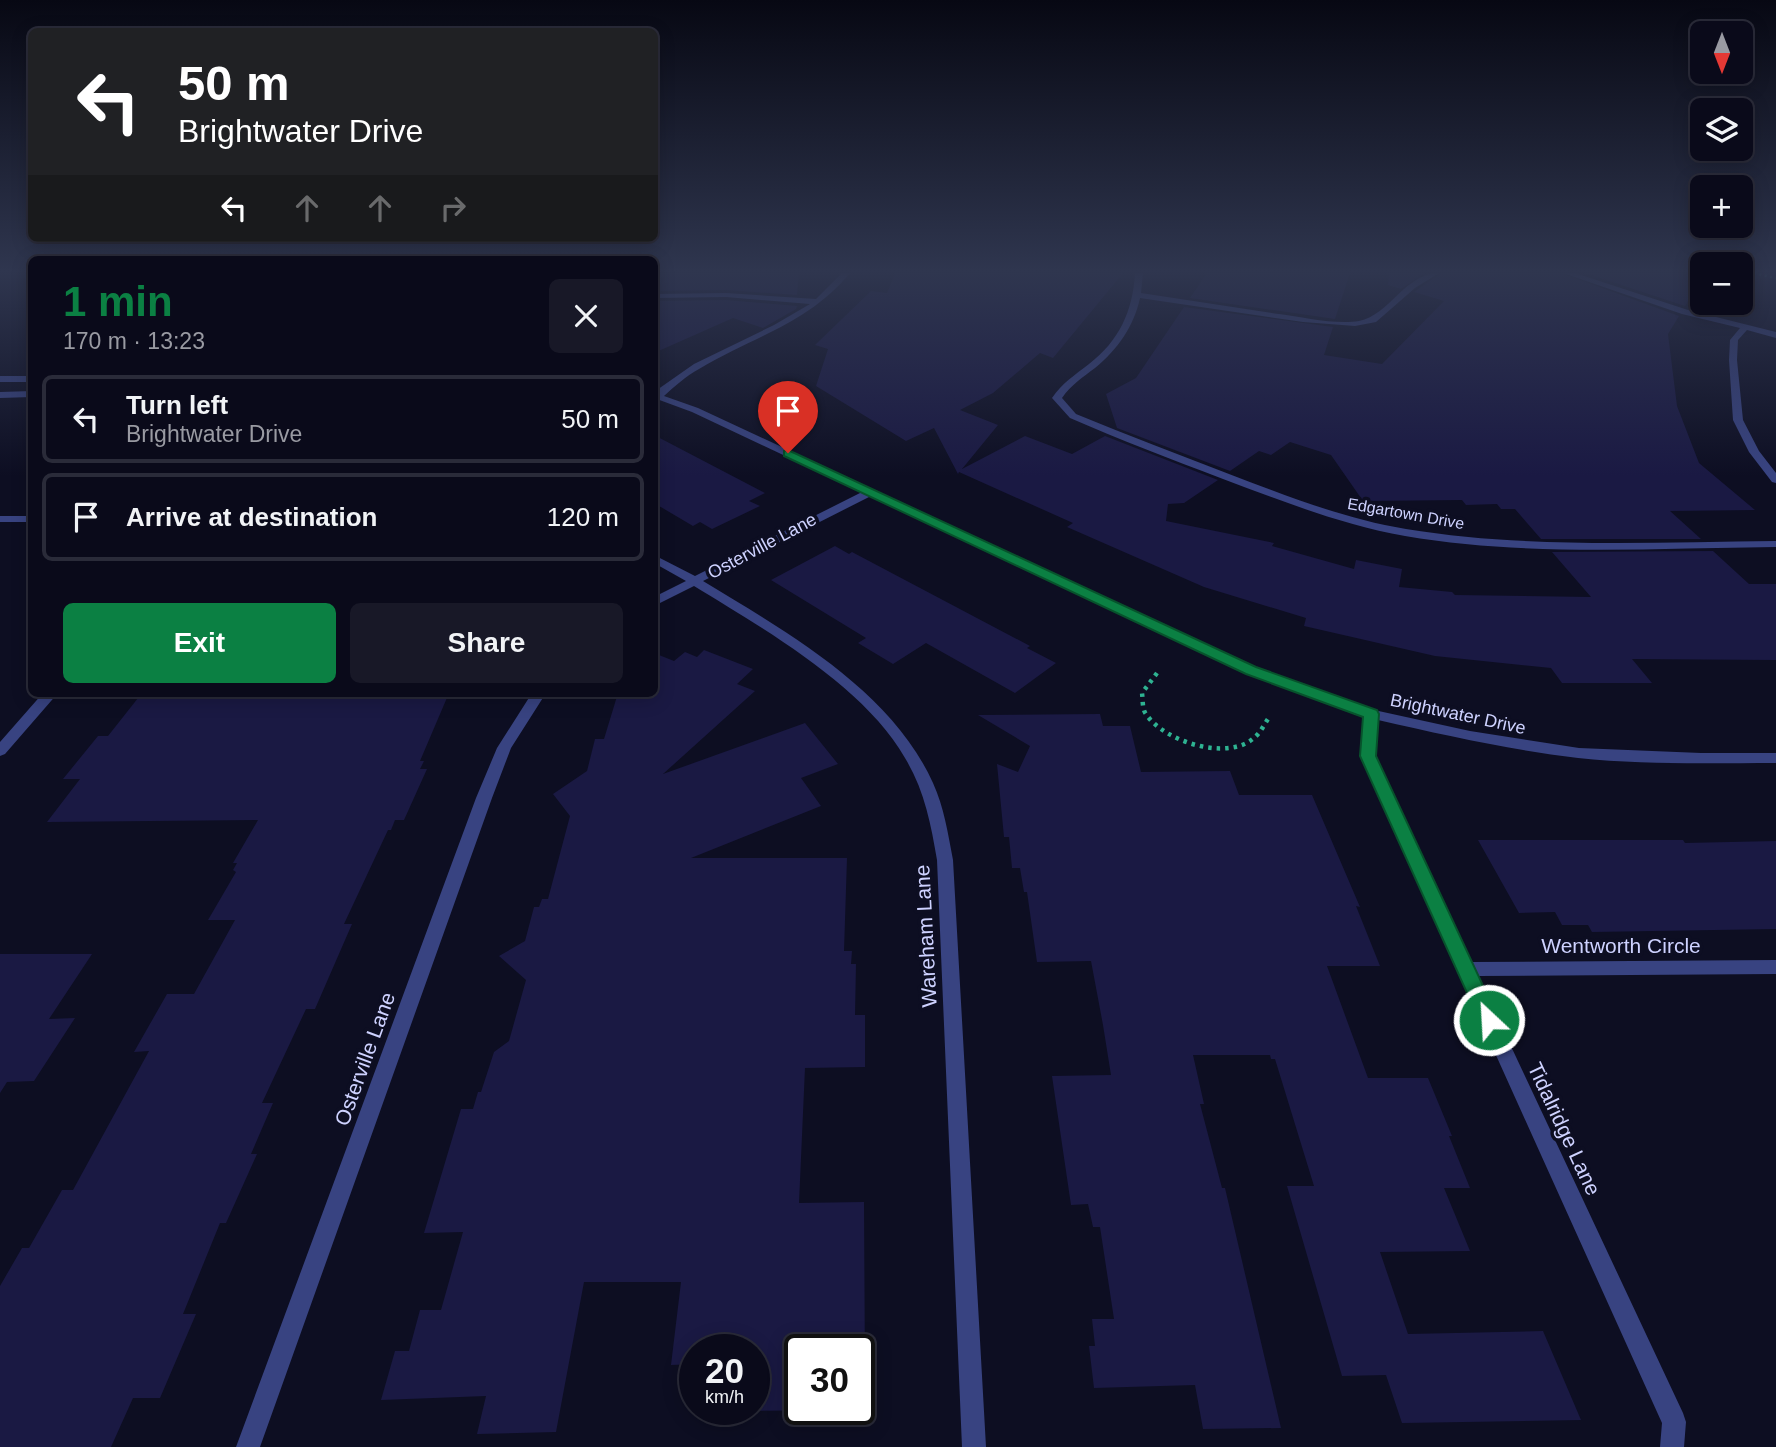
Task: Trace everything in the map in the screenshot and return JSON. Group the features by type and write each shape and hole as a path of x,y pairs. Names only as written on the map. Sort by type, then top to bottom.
{"street":[{"path":"658,395 695,368 749,341"},
{"name":"Edgartown Drive","path":"1118,341 1115,346 1069,381 1057,398 1073,416 1235,480 1343,518 1405,532 1472,541 1547,544 1776,544"},
{"path":"1734,341 1738,421 1754,452 1776,480"},
{"path":"0,379 28,379"},
{"path":"0,394 28,394"},
{"name":"Brightwater Drive","path":"658,397 695,410 1251,670 1371,714 1470,736 1579,753 1776,758"},
{"name":"Osterville Lane","path":"658,600 871,492"},
{"path":"0,520 28,519"},
{"name":"Wareham Lane","path":"658,560 697,581 833,670 888,723 910,754 925,782 937,817 945,860 974,1447"},
{"path":"0,751 47,697"},
{"name":"Osterville Lane","path":"248,1447 484,798 504,748 536,697"},
{"name":"Tidalridge Lane","path":"1371,714 1368,756 1674,1422 1672,1447"},
{"name":"Wentworth Circle","path":"1466,969 1776,967"}],"path":[{"path":"1157,673 1144,684 1140,698 1142,708 1150,722 1180,740 1209,748 1242,745 1259,735 1268,719"}],"building":[{"path":"658,341 682,341 658,351"},
{"path":"820,341 1067,341 1053,358 1040,353 993,393 960,410 998,425 962,469 1025,436 1072,454 1105,436 1218,480 1184,503 1168,504 1166,521 1274,543 1272,546 1354,569 1356,560 1402,569 1399,587 1452,592 1455,595 1591,597 1552,552 1713,551 1749,584 1776,584 1776,660 1632,659 1652,683 1562,683 1551,668 1435,656 1304,626 1306,618 1204,587 1067,527 1073,523 959,472 958,474 934,428 906,441 816,386 828,349 815,345"},
{"path":"1161,341 1329,341 1324,355 1382,364 1405,341 1669,341 1677,406 1699,463 1755,510 1670,511 1701,539 1541,539 1515,509 1501,509 1497,504 1466,505 1462,500 1363,501 1331,455 1290,442 1271,455 1259,451 1230,471 1117,428 1106,394 1136,378"},
{"path":"658,437 765,493 749,501 760,506 712,529 700,522 693,526 658,505"},
{"path":"835,546 849,554 852,552 1030,646 1027,648 1056,663 1015,693 926,643 893,664 858,643 866,638 771,580"},
{"path":"704,650 753,669 737,684 755,691 663,774 805,723 838,764 801,778 821,806 691,858 847,858 844,951 852,951 851,964 856,964 855,1015 865,1015 865,1067 805,1068 799,1203 864,1202 865,1334 784,1334 784,1410 770,1411 770,1334 679,1334 679,1365 671,1365 681,1282 584,1282 556,1432 477,1434 486,1396 381,1400 395,1351 409,1351 420,1310 441,1310 463,1232 424,1233 461,1109 473,1109 494,1052 509,1041 526,980 499,956 525,941 534,907 539,907 542,899 548,899 570,816 553,794 587,771 595,739 604,739 617,697 658,697 658,655 674,661 685,652 697,657"},
{"path":"139,697 447,697 420,761 424,761 420,769 427,769 404,820 395,820 391,830 388,830 344,924 352,924 315,1009 306,1009 262,1103 273,1103 251,1154 257,1154 226,1223 220,1223 183,1314 196,1314 160,1398 133,1398 111,1447 0,1447 0,1286 22,1248 29,1248 62,1190 73,1190 149,1051 134,1052 167,994 194,994 235,920 208,920 236,872 233,870 237,863 233,863 258,820 47,822 80,779 63,779 98,736 108,736"},
{"path":"1100,714 1103,726 1130,726 1141,772 1230,771 1239,795 1312,795 1360,907 1356,906 1380,966 1327,966 1368,1078 1428,1078 1470,1188 1444,1188 1470,1251 1380,1252 1408,1334 1543,1331 1581,1420 1402,1423 1386,1375 1342,1376 1287,1186 1314,1186 1275,1059 1271,1059 1270,1055 1193,1055 1204,1104 1200,1104 1222,1188 1225,1188 1281,1428 1203,1429 1195,1385 1094,1388 1089,1346 1095,1346 1092,1319 1114,1319 1100,1227 1093,1227 1088,1204 1071,1205 1052,1076 1111,1075 1103,1025 1091,961 1037,962 1027,892 1024,892 1020,868 1012,868 1009,837 1004,837 997,764 1018,772 1030,746 978,715"},
{"path":"1478,840 1683,840 1685,843 1776,841 1776,929 1592,932 1588,925 1562,925 1555,912 1519,913"},
{"path":"0,954 92,954 49,1019 75,1018 34,1081 7,1082 0,1093"}],"route":[{"path":"788,453 1251,670 1371,714 1368,756 1489,1020"}]}
